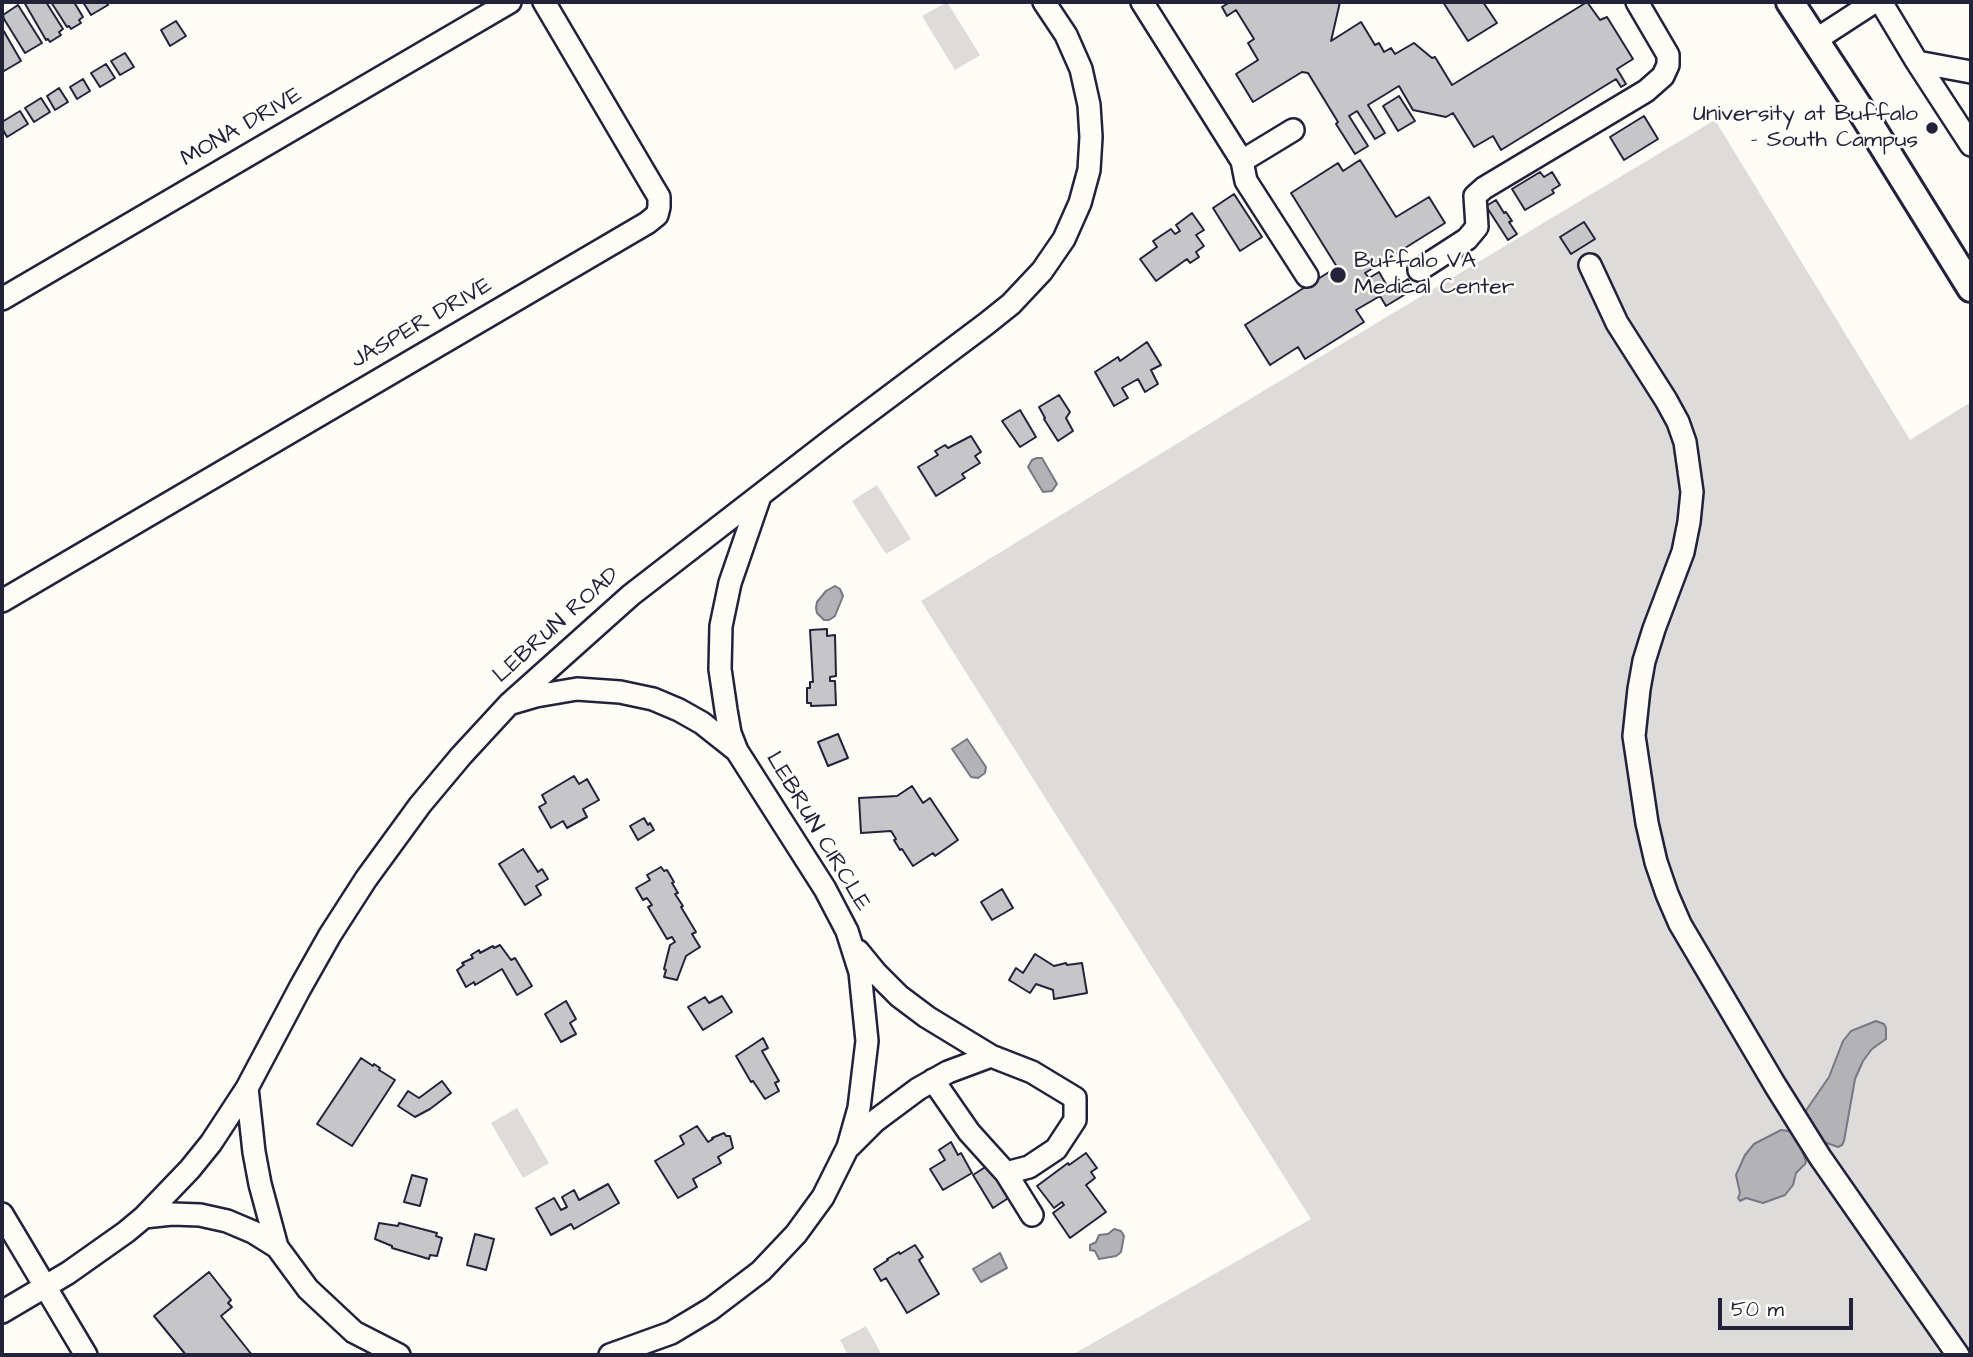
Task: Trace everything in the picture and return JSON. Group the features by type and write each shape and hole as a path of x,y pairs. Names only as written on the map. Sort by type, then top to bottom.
{"main road":[{"path":"1790,2 1971,288"}],"street":[{"name":"MONA DRIVE","path":"2,299 510,2"},
{"name":"JASPER DRIVE","path":"2,601 657,215 659,197 544,2"},
{"name":"LEBRUN ROAD","path":"2,1312 46,1287 107,1246 144,1217 197,1160 247,1088 278,1026 366,879 420,805 509,704 631,595 1011,303 1042,271 1064,239 1086,187 1091,137 1089,105 1081,69 1066,35 1044,2"},
{"path":"1419,270 1467,239 1477,227 1475,196 1484,188 1646,91 1663,76 1668,65 1668,55 1636,2"},
{"path":"1814,41 1874,2"},
{"path":"1881,2 1971,145"},
{"path":"1146,3 1242,161 1246,181 1307,276"},
{"path":"1917,62 1971,72"},
{"path":"1242,161 1293,130"},
{"path":"1590,265 1617,323 1678,422 1685,442 1690,472 1692,492 1683,552 1644,661 1634,736 1647,823 1663,883 1680,924 1819,1157 1958,1355"},
{"name":"LEBRUN CIRCLE","path":"610,1355 671,1333 712,1309 761,1271 796,1234 823,1197 848,1147 859,1108 867,1041 860,972 847,931 825,889 737,751 730,733 720,669 721,626 730,583 760,496"},
{"name":"LEBRUN CIRCLE","path":"509,704 577,689 620,692 653,699 679,710 702,723 737,751"},
{"name":"LEBRUN CIRCLE","path":"850,941 876,973 900,996 962,1040 990,1056"},
{"name":"LEBRUN CIRCLE","path":"848,1147 874,1121 933,1080 990,1056"},
{"path":"990,1056 1032,1072 1075,1098 1075,1120 1055,1149 1029,1167 1006,1173"},
{"path":"933,1080 969,1132 1006,1173 1032,1215"},
{"path":"247,1088 260,1184 277,1247 308,1289 354,1332 399,1355"},
{"path":"2,1214 86,1355"},
{"path":"144,1217 200,1215 227,1221 253,1232 277,1247"}],"shaded area":[{"path":"947,2 980,55 955,70 922,16"},
{"path":"1715,120 1910,440 1971,402 1971,1355 1072,1355 1311,1219 921,601 1235,408"},
{"path":"1042,458 1057,484 1052,491 1043,492 1028,467 1032,460"},
{"path":"877,485 911,539 886,554 852,501"},
{"path":"835,586 843,596 835,616 824,620 817,613 817,602 826,591"},
{"path":"967,739 986,767 985,773 978,778 971,777 952,749"},
{"path":"1876,1021 1884,1024 1886,1039 1872,1049 1855,1079 1844,1141 1838,1147 1821,1141 1805,1115 1807,1109 1829,1077 1843,1041 1851,1031"},
{"path":"517,1108 549,1163 523,1178 491,1123"},
{"path":"1781,1130 1789,1131 1801,1142 1806,1162 1796,1173 1793,1185 1785,1195 1763,1203 1746,1198 1740,1201 1736,1175 1745,1155 1754,1144"},
{"path":"1114,1229 1121,1231 1124,1236 1121,1252 1116,1256 1099,1259 1095,1251 1090,1250 1090,1245 1096,1242 1099,1235 1108,1234"},
{"path":"1000,1253 1007,1268 981,1282 973,1269"},
{"path":"866,1326 882,1355 848,1355 840,1340"}],"building":[{"path":"24,2 46,2 63,29 59,32 61,35 50,42 46,40"},
{"path":"51,2 74,2 83,17 79,20 81,23 71,29 67,27"},
{"path":"83,2 106,2 108,5 91,15"},
{"path":"1230,2 1340,2 1331,41 1361,22 1375,45 1379,43 1384,52 1391,48 1395,54 1414,43 1432,58 1435,57 1452,85 1587,2 1600,20 1607,17 1633,59 1617,69 1626,84 1621,87 1616,79 1501,150 1493,136 1474,147 1453,113 1446,117 1413,110 1399,86 1368,105 1385,133 1375,139 1357,111 1349,116 1368,146 1355,154 1308,73 1302,72 1253,102 1236,74 1258,60 1248,43 1254,39 1236,10 1227,16 1222,7"},
{"path":"1443,2 1483,2 1497,23 1468,41"},
{"path":"18,5 42,43 25,53 3,15"},
{"path":"176,21 186,36 170,46 161,30"},
{"path":"2,28 21,61 4,71 2,67"},
{"path":"125,53 134,67 120,75 111,61"},
{"path":"106,64 115,78 100,87 91,73"},
{"path":"83,79 90,91 77,99 70,87"},
{"path":"59,88 68,102 55,110 47,96"},
{"path":"1399,96 1415,121 1398,131 1383,106"},
{"path":"41,98 50,112 34,122 25,108"},
{"path":"20,111 28,124 7,137 2,122"},
{"path":"1644,116 1658,139 1624,160 1610,137"},
{"path":"1360,160 1396,217 1429,197 1445,223 1365,273 1369,278 1379,272 1390,291 1408,279 1414,289 1386,306 1380,296 1356,310 1364,322 1305,359 1298,347 1270,365 1245,325 1337,267 1291,193 1338,163 1343,171"},
{"path":"1540,172 1544,177 1552,172 1560,185 1552,190 1554,193 1525,210 1512,189"},
{"path":"1234,194 1262,237 1240,251 1213,208"},
{"path":"1496,200 1512,221 1509,222 1517,234 1508,240 1486,206"},
{"path":"1192,213 1204,230 1196,235 1204,246 1196,252 1199,257 1190,263 1187,259 1156,281 1140,259 1157,247 1153,241 1171,229 1175,234 1180,231 1176,225"},
{"path":"1584,222 1595,239 1571,254 1560,237"},
{"path":"1147,342 1161,365 1151,370 1158,384 1145,392 1138,379 1122,388 1128,398 1114,406 1095,372 1118,357 1120,361"},
{"path":"1059,395 1070,412 1066,418 1073,431 1058,441 1039,407"},
{"path":"1020,410 1036,437 1020,447 1002,421"},
{"path":"971,436 981,452 975,456 980,463 962,474 965,478 936,496 918,467 938,455 935,451 945,445 948,448"},
{"path":"827,629 827,636 835,635 836,676 830,677 830,681 835,681 836,705 811,706 811,703 807,703 807,688 810,688 810,682 813,682 810,630"},
{"path":"838,734 848,758 828,766 818,742"},
{"path":"574,776 579,784 587,779 599,800 583,809 587,817 567,828 563,821 551,828 539,807 546,803 542,795"},
{"path":"912,786 923,803 930,798 958,840 935,856 933,853 913,866 902,849 900,850 891,831 861,833 859,798 897,796"},
{"path":"644,818 654,830 638,840 630,826"},
{"path":"523,849 538,872 542,869 548,879 536,886 541,895 525,905 499,864"},
{"path":"661,867 664,871 667,870 674,882 672,883 678,893 675,894 696,932 692,934 700,947 686,956 677,980 664,977 670,945 675,942 672,937 667,939 648,907 652,905 647,898 643,900 636,888 650,880 647,875"},
{"path":"1002,889 1013,908 992,920 981,902"},
{"path":"500,945 511,960 515,958 532,986 517,995 502,969 475,985 474,982 466,987 457,970 464,965 462,963 473,958 471,955 479,950 480,953"},
{"path":"1035,954 1054,966 1082,963 1087,993 1054,999 1053,990 1036,984 1030,993 1009,980 1016,968 1023,973"},
{"path":"722,996 732,1012 703,1030 688,1007 705,997 709,1003"},
{"path":"566,1001 576,1019 570,1023 576,1034 561,1042 545,1014"},
{"path":"763,1038 768,1048 762,1051 779,1081 775,1083 779,1091 765,1099 753,1081 751,1082 736,1056"},
{"path":"361,1058 395,1080 352,1146 317,1124"},
{"path":"442,1081 451,1093 430,1109 415,1117 398,1106 408,1091 419,1098"},
{"path":"697,1126 708,1142 724,1133 730,1136 733,1148 718,1157 721,1163 693,1179 697,1187 678,1198 655,1161 684,1144 680,1136"},
{"path":"951,1142 958,1155 961,1153 972,1173 943,1190 930,1169 945,1160 939,1150"},
{"path":"1086,1153 1097,1168 1091,1172 1095,1178 1086,1185 1106,1212 1070,1238 1053,1213 1064,1205 1062,1202 1054,1208 1037,1186"},
{"path":"990,1164 1010,1197 993,1208 973,1175"},
{"path":"412,1175 427,1179 420,1206 404,1202"},
{"path":"608,1184 619,1203 574,1229 571,1224 551,1235 536,1208 554,1198 561,1210 567,1207 562,1197 574,1190 579,1200"},
{"path":"379,1223 398,1226 399,1223 437,1233 436,1236 442,1238 437,1256 430,1255 429,1259 392,1248 375,1239"},
{"path":"475,1234 494,1239 486,1270 467,1265"},
{"path":"915,1245 923,1257 919,1260 939,1294 907,1313 886,1278 881,1281 874,1269"},
{"path":"209,1272 231,1300 228,1303 232,1307 221,1316 252,1355 186,1355 154,1316"}],"place":[{"name":"University at Buffalo - South Campus","path":"1932,128"},
{"name":"Buffalo VA Medical Center","path":"1338,275"}]}
